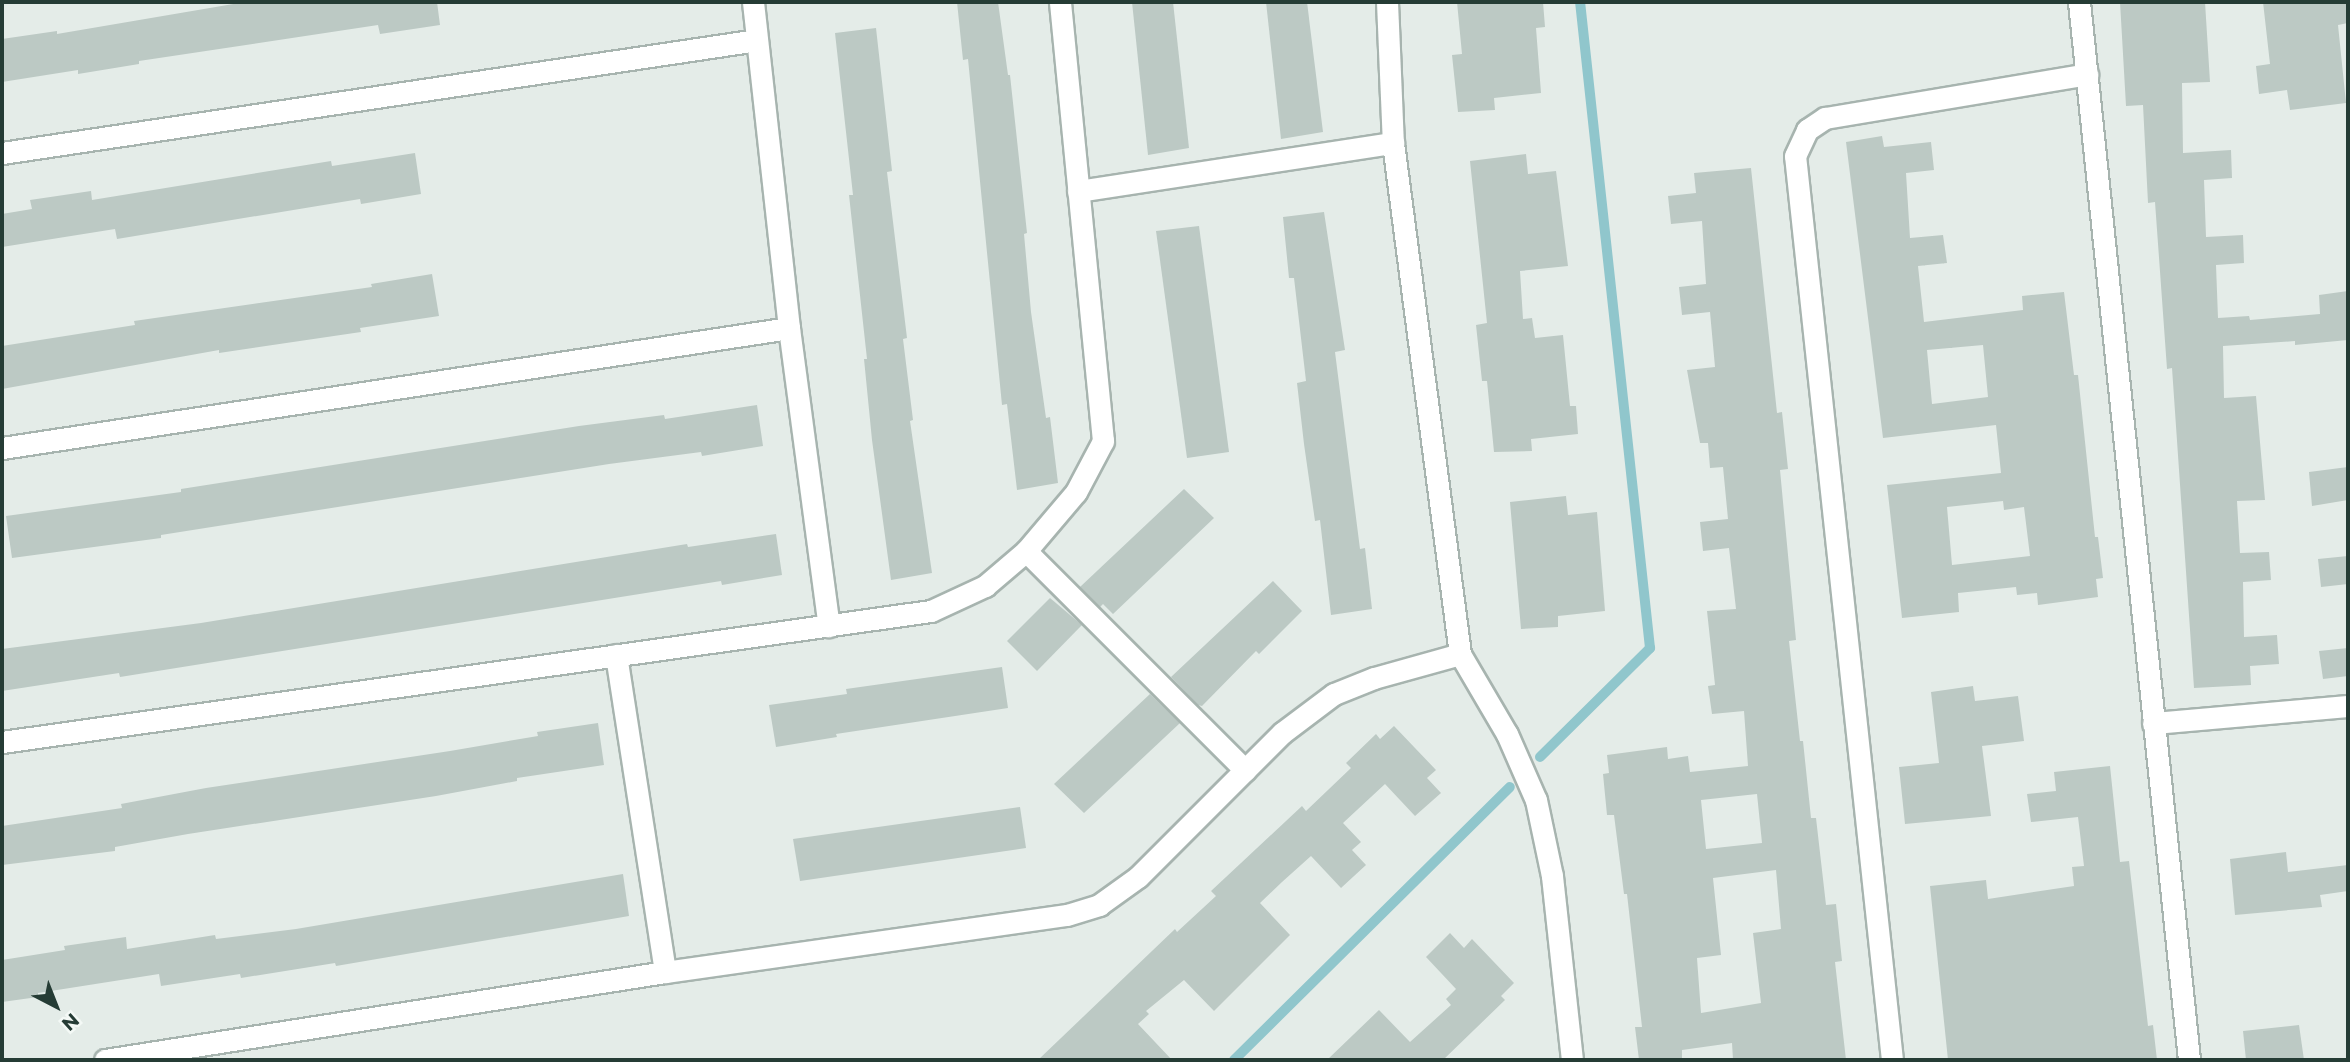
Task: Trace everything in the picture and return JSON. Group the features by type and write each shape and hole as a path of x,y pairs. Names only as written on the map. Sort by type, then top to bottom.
{"street":[{"path":"753,2 789,328 829,626"},
{"path":"2,742 931,611 985,586 1026,551 1076,492 1102,442 1060,2"},
{"path":"1387,2 1393,143 1460,654 1507,734 1535,800 1552,876 1572,1060"},
{"path":"2079,2 2189,1060"},
{"path":"2,153 757,40"},
{"path":"1892,1060 1795,156 1807,130 1825,118 2087,74"},
{"path":"1078,191 1393,143"},
{"path":"2,448 789,328"},
{"path":"1026,551 1245,770"},
{"path":"105,1060 665,972 1068,915 1099,905 1138,877 1282,733 1335,694 1374,678 1460,654"},
{"path":"617,655 665,972"},
{"path":"2153,723 2348,706"}],"building":[{"path":"245,2 437,2 440,25 380,34 378,25 139,61 139,64 78,74 78,70 2,82 2,39 57,31 57,34"},
{"path":"957,2 998,2 1010,75 1027,233 1024,234 1031,312 1046,418 1050,417 1058,483 1017,490 1007,404 1002,405 968,59 963,60"},
{"path":"1132,2 1173,2 1189,148 1148,155"},
{"path":"1266,2 1307,2 1323,132 1281,139"},
{"path":"1457,2 1543,2 1545,27 1536,28 1541,93 1494,98 1495,110 1458,112 1452,55 1462,54"},
{"path":"2120,2 2205,2 2210,82 2182,83 2183,153 2231,150 2232,178 2204,180 2206,237 2243,235 2244,263 2216,265 2218,318 2249,316 2250,320 2320,314 2319,295 2348,291 2348,340 2295,345 2295,341 2223,346 2224,398 2256,396 2265,500 2237,501 2240,553 2269,552 2271,580 2243,582 2244,637 2277,635 2279,664 2250,666 2251,685 2194,688 2172,368 2167,369 2155,202 2148,203 2143,105 2126,106"},
{"path":"2263,2 2348,2 2348,23 2338,25 2346,103 2290,110 2287,90 2259,94 2256,66 2270,64"},
{"path":"876,28 892,171 887,172 907,338 903,339 913,420 910,421 932,573 891,580 872,440 864,359 867,359 849,195 853,195 835,33"},
{"path":"1882,136 1884,147 1931,142 1934,170 1906,173 1910,238 1943,235 1947,263 1918,266 1924,322 2023,310 2022,296 2064,292 2074,375 2078,375 2095,537 2098,537 2103,578 2096,579 2098,597 2038,605 2037,593 2017,595 2016,587 1958,593 1959,612 1902,618 1887,485 2001,473 1996,425 1883,438 1846,142","holes":["1983,345 1988,397 1932,404 1927,350","2003,501 2004,510 2024,507 2030,556 1952,565 1947,507"]},
{"path":"415,153 421,194 361,204 360,199 117,239 115,229 2,247 2,214 32,209 30,200 91,191 92,200 331,161 332,166"},
{"path":"1526,154 1528,174 1556,171 1568,266 1520,271 1523,319 1532,318 1535,338 1563,335 1570,406 1576,406 1578,434 1531,439 1532,451 1494,452 1487,381 1482,381 1476,325 1487,323 1470,161"},
{"path":"1751,168 1777,413 1782,412 1788,469 1780,470 1796,640 1789,641 1800,741 1803,741 1811,818 1816,818 1826,905 1836,904 1842,961 1835,962 1846,1060 1733,1060 1732,1043 1682,1050 1682,1060 1639,1060 1635,1027 1642,1027 1627,894 1624,894 1614,815 1607,815 1603,774 1609,773 1607,755 1667,747 1668,759 1688,756 1690,772 1748,766 1744,711 1712,714 1708,686 1715,685 1707,611 1736,609 1729,548 1703,551 1700,522 1728,519 1723,467 1710,468 1708,443 1700,443 1687,370 1715,367 1710,312 1682,315 1679,287 1706,284 1702,221 1671,224 1668,196 1696,193 1694,173","holes":["1757,794 1762,843 1706,849 1701,800","1776,870 1781,929 1753,933 1761,1003 1701,1013 1697,958 1721,955 1713,878"]},
{"path":"1324,212 1345,350 1335,352 1360,549 1365,548 1372,609 1331,615 1320,520 1315,521 1304,444 1297,383 1306,381 1294,278 1289,278 1283,217"},
{"path":"1199,226 1229,452 1187,458 1156,231"},
{"path":"432,274 439,316 360,328 361,332 219,353 219,350 2,389 2,346 135,325 134,321 372,287 371,284"},
{"path":"757,405 763,446 702,456 701,452 609,464 161,535 161,538 12,558 6,516 181,492 181,489 579,426 664,415 665,419"},
{"path":"2348,467 2348,500 2312,506 2309,472"},
{"path":"1184,489 1214,518 1113,614 1103,604 1100,607 1080,587"},
{"path":"1566,496 1568,515 1597,512 1605,611 1558,616 1558,627 1521,629 1510,502"},
{"path":"776,534 782,575 722,585 721,581 120,677 119,673 2,691 2,649 201,623 687,544 688,547"},
{"path":"2348,556 2348,584 2321,587 2318,559"},
{"path":"1273,581 1302,611 1259,654 1256,651 1202,706 1198,705 1171,677"},
{"path":"1050,598 1082,625 1037,671 1007,641"},
{"path":"2348,648 2348,676 2323,679 2319,651"},
{"path":"1002,667 1008,708 836,734 837,737 776,747 769,705 847,694 846,689"},
{"path":"1973,686 1975,701 2018,696 2024,741 1982,746 1991,816 1905,824 1899,767 1939,763 1931,692"},
{"path":"1150,694 1180,723 1084,813 1054,784"},
{"path":"598,723 604,765 517,778 517,781 436,796 188,834 115,847 115,851 2,865 2,826 122,808 121,804 206,788 450,751 538,736 537,732"},
{"path":"1394,726 1436,770 1427,778 1441,793 1415,816 1385,784 1343,823 1361,842 1352,850 1366,865 1341,888 1311,856 1260,903 1290,935 1214,1011 1184,980 1146,1011 1149,1014 1138,1024 1172,1060 1038,1060 1175,929 1177,932 1216,896 1211,891 1302,806 1306,811 1351,768 1346,763 1376,734 1380,739"},
{"path":"2110,766 2120,862 2129,861 2148,1026 2153,1025 2157,1060 1948,1060 1930,886 1986,880 1988,899 2074,886 2072,867 2084,866 2078,817 2031,822 2027,794 2056,791 2054,772"},
{"path":"1020,807 1026,848 800,881 793,839"},
{"path":"2286,852 2288,872 2348,865 2348,891 2320,895 2322,907 2235,915 2230,859"},
{"path":"623,874 629,916 336,966 335,963 241,978 240,974 161,986 159,974 38,993 38,997 2,1002 2,960 65,950 64,946 126,937 127,949 215,935 216,939 296,929"},
{"path":"1450,933 1464,948 1472,939 1514,983 1501,996 1505,1000 1443,1060 1327,1060 1379,1010 1410,1042 1451,1005 1446,999 1456,989 1426,957"},
{"path":"2299,1025 2304,1060 2246,1060 2243,1031"}],"waterway":[{"path":"1540,757 1650,648 1580,2"},
{"path":"1234,1060 1510,787"}]}
